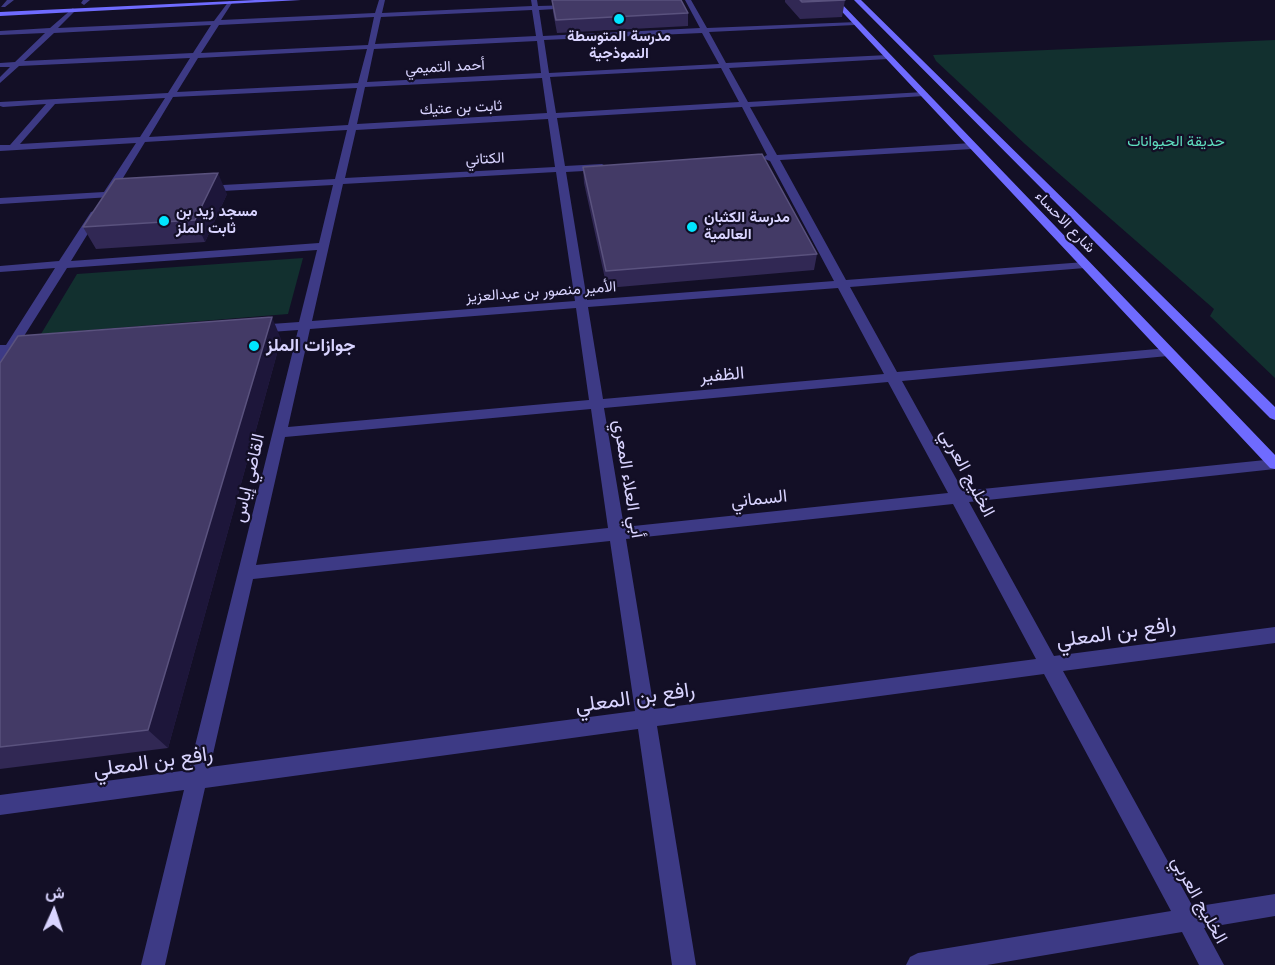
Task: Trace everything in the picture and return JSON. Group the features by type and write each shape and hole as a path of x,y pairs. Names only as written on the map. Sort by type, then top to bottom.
{"main road":[{"path":"2,6 148,0"},
{"path":"0,14 298,0"},
{"name":"شارع الاحساء","path":"834,0 1275,464"},
{"name":"شارع الاحساء","path":"857,0 1275,415"}],"street":[{"path":"2,6 11,0"},
{"path":"684,0 698,0"},
{"name":"الخليج العربي","path":"684,0 704,30 1212,965"},
{"path":"0,364 5,349 63,265 229,3"},
{"path":"0,33 216,23 380,8 534,4 582,6"},
{"name":"أبي العلاء المعري","path":"534,4 684,965"},
{"name":"القاضي إياس","path":"153,965 380,8"},
{"path":"0,81 73,10"},
{"path":"0,65 855,23"},
{"name":"أحمد التميمي","path":"3,104 888,57"},
{"name":"ثابت بن عتيك","path":"0,148 924,94"},
{"path":"12,148 53,101"},
{"path":"751,159 972,146"},
{"name":"الكتاني","path":"188,190 616,166"},
{"path":"0,201 130,194"},
{"path":"0,269 324,246"},
{"name":"الأمير منصور بن عبدالعزيز","path":"246,330 1085,265"},
{"path":"5,349 45,346"},
{"name":"الظفير","path":"279,433 1168,352"},
{"name":"السماني","path":"246,573 1275,464"},
{"name":"رافع بن المعلي","path":"0,805 1275,635"},
{"path":"918,965 1275,905"}],"green space":[{"name":"حديقة الحيوانات","path":"1275,40 1275,378 1210,316 1214,309 1025,144 936,61 933,55"},
{"path":"303,258 288,314 41,334 77,274"}],"building":[{"path":"552,0 681,0 688,13 556,20"},
{"path":"800,0 845,0 802,2"},
{"name":"مدرسة الكثبان العالمية","path":"762,154 817,254 606,271 583,167"},
{"path":"218,173 195,220 83,227 115,179"},
{"name":"جوازات الملز","path":"272,317 148,730 0,747 0,363 18,336"}],"place":[{"name":"مدرسة المتوسطة النموذجية","path":"619,19"},
{"name":"مسجد زيد بن ثابت الملز","path":"164,221"},
{"name":"مدرسة الكثبان العالمية","path":"692,227"},
{"name":"جوازات الملز","path":"254,346"}]}
